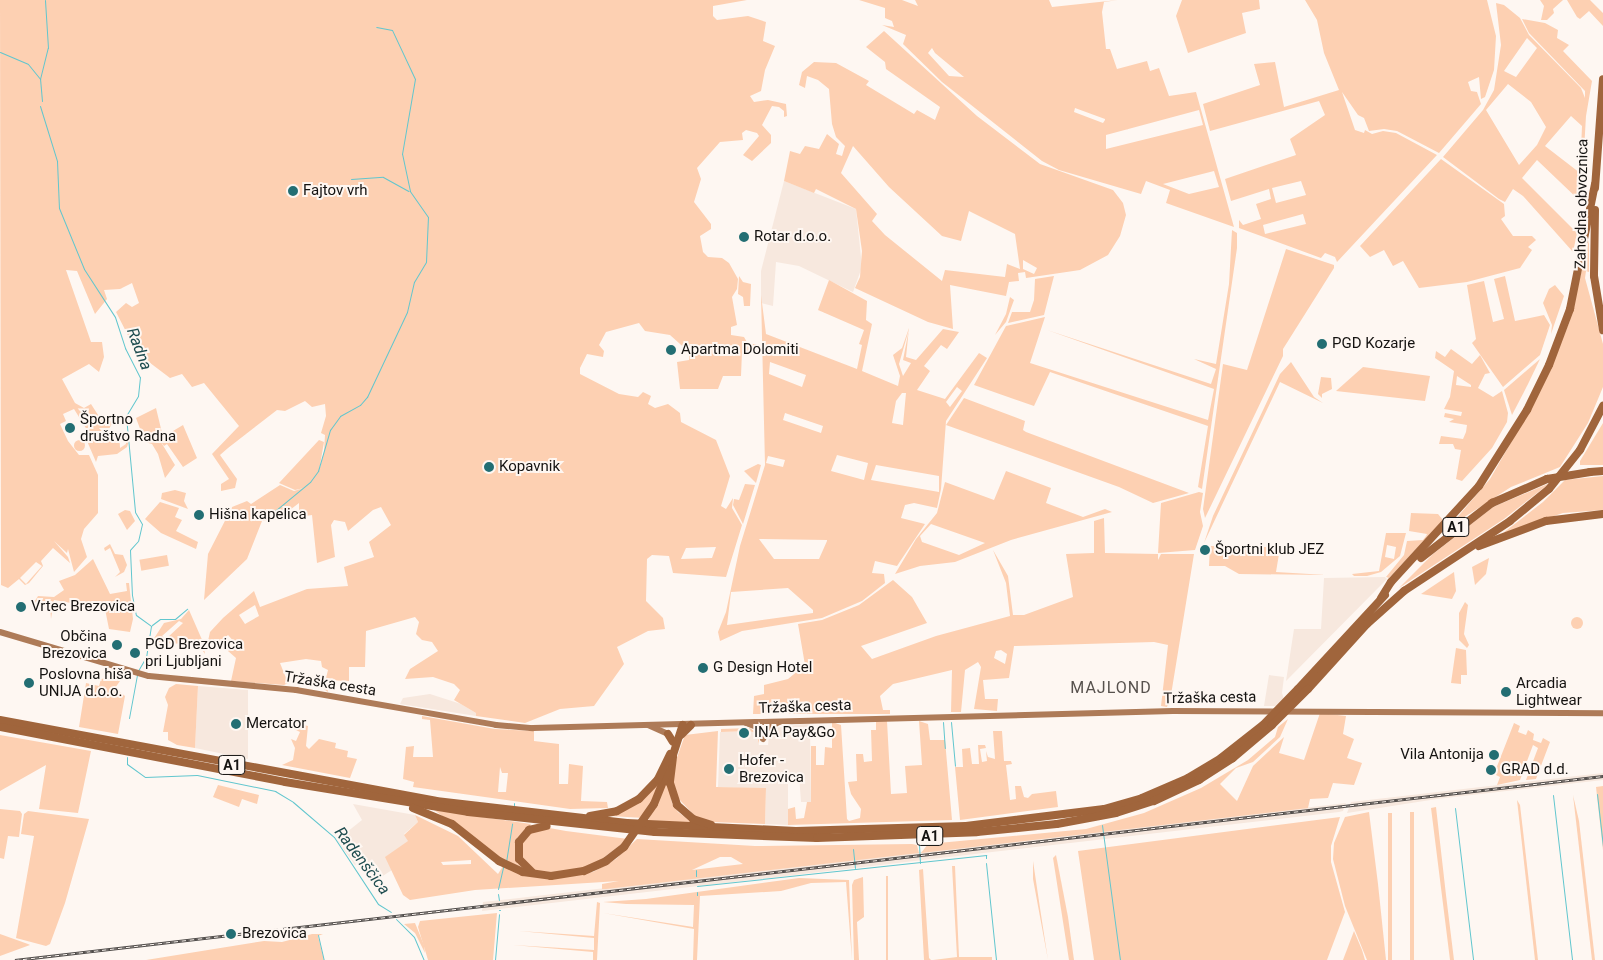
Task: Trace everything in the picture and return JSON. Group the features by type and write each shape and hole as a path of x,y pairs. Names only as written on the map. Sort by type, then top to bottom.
{"highway":[{"name":"Zahodna obvoznica","path":"1603,79 1595,184 1594,276 1603,330"},
{"path":"1382,598 1391,582 1472,494 1527,410 1553,356 1570,309 1595,184"},
{"path":"1456,555 1518,515 1556,482 1580,450 1603,406"},
{"name":"A1","path":"0,720 386,793 566,821 740,830 940,828 1094,811 1142,798 1188,778 1222,758 1262,725 1298,689 1424,554 1471,517 1510,493 1547,479 1603,471"},
{"name":"A1","path":"0,727 386,800 685,834 824,838 950,834 1057,824 1116,813 1181,789 1233,758 1272,725 1389,603 1456,555 1536,524 1603,514"},
{"path":"386,800 435,816 452,824 504,864 541,876 584,872 606,861 624,847 654,804 672,755 687,725"},
{"path":"687,725 673,742 670,788 680,810 701,823 740,830"},
{"path":"668,734 673,742"},
{"path":"541,876 529,871 521,862 518,851 521,839 536,826 604,815 635,802 658,779 672,755"}],"main road":[{"name":"Tržaška cesta","path":"0,632 137,673 296,690 496,725 533,728 646,724 687,725 784,720 1236,710 1603,713"},
{"path":"740,722 754,726 763,737 771,726 784,720"},
{"name":"Tržaška cesta","path":"661,724 691,721 687,725"},
{"path":"646,724 668,734"}],"shaded area":[{"path":"0,0 747,0 713,6 713,16 717,20 748,16 766,22 763,41 775,46 765,70 761,91 750,96 754,102 768,100 786,104 787,116 784,117 784,111 779,107 772,106 762,125 771,135 771,143 752,161 743,155 759,136 757,133 746,130 742,133 743,140 720,142 697,168 701,179 694,202 711,224 711,229 700,236 703,252 708,257 722,258 729,263 738,279 737,289 732,297 737,325 731,327 731,335 744,337 748,344 756,344 756,352 742,352 741,376 723,376 718,389 680,389 677,362 689,360 689,352 670,335 645,331 639,323 606,332 599,345 604,351 603,357 587,354 580,368 580,374 619,394 638,397 643,392 651,396 648,404 655,408 668,404 680,413 681,422 716,440 730,476 721,506 726,509 733,498 732,508 742,525 726,577 673,573 669,556 652,555 647,559 646,601 663,618 665,629 648,631 617,647 624,664 594,706 560,709 525,723 476,716 476,713 454,700 460,690 454,684 433,677 405,679 410,669 438,651 432,642 422,640 416,634 419,622 415,617 366,631 365,667 349,667 349,681 326,680 328,692 311,680 326,678 328,670 322,667 321,661 306,659 280,663 288,683 284,685 231,681 236,658 228,651 236,644 228,635 217,644 215,640 208,641 210,632 223,618 254,591 260,607 307,589 348,586 344,567 374,557 369,542 391,525 381,507 373,510 348,531 345,522 334,520 331,525 335,557 317,563 312,515 299,517 299,503 278,519 262,521 247,559 204,600 208,554 232,507 247,501 251,504 280,485 294,491 304,488 295,490 279,483 319,440 324,442 319,471 324,452 325,435 321,433 326,416 325,404 312,407 305,401 285,411 277,410 228,448 220,455 237,479 235,488 221,491 221,484 229,479 212,454 239,426 204,383 192,387 182,374 170,378 137,353 116,312 126,303 132,307 139,303 132,283 120,289 104,290 107,299 95,314 77,271 66,270 91,342 102,342 104,357 99,372 89,364 62,379 75,403 84,408 91,404 100,418 113,422 106,434 119,433 120,448 126,444 125,433 129,433 129,441 127,447 117,454 98,456 96,462 87,441 92,438 74,409 63,414 66,421 60,424 68,441 79,455 89,455 98,475 98,513 84,529 81,539 87,557 74,572 68,549 67,553 54,541 68,557 70,563 53,548 41,561 43,566 29,583 25,585 19,579 8,588 1,585","holes":["716,547 712,558 681,559 686,548","36,562 42,566 26,584 20,578","255,605 259,616 245,624 239,615"]},
{"path":"859,0 902,0 918,6 915,0 1049,0 1052,7 1118,0 1104,2 1102,12 1106,49 1110,49 1117,69 1147,61 1150,71 1159,68 1169,96 1196,92 1234,227 1166,203 1170,190 1146,181 1141,194 1059,170 1042,161 942,82 903,44 906,35 882,25 894,27 892,21 885,18 885,8","holes":["932,48 935,53 964,77 949,76 928,53","1075,108 1105,120 1103,123 1074,112","1199,110 1203,125 1106,149 1106,135","1214,171 1219,187 1189,194 1163,184"]},
{"path":"1182,0 1259,0 1260,9 1242,13 1246,33 1188,53 1176,16"},
{"path":"1305,0 1487,0 1496,36 1494,70 1485,97 1481,99 1479,77 1468,82 1471,91 1477,92 1481,104 1439,153 1397,131 1384,129 1369,131 1364,118 1358,115 1342,92 1355,130 1364,133 1365,130 1372,134 1383,131 1396,133 1437,155 1337,262 1335,257 1325,253 1321,258 1239,228 1239,220 1243,225 1261,219 1256,204 1271,199 1269,189 1231,201 1225,179 1296,155 1290,139 1325,115 1319,101 1210,131 1203,104 1260,85 1254,64 1275,62 1284,107 1339,90 1324,53 1317,20","holes":["1301,181 1306,195 1276,203 1272,188","1303,214 1306,224 1265,234 1263,225"]},
{"path":"1540,0 1563,0 1553,9 1554,13 1547,20 1541,20 1544,6"},
{"path":"1567,0 1590,0 1603,13 1603,26 1589,11 1580,19 1577,17"},
{"path":"1496,3 1504,5 1520,18 1529,35 1581,88 1585,98 1585,91 1529,33 1522,19 1545,23 1558,30 1557,38 1569,45 1563,51 1592,81 1586,116 1581,202 1537,160 1522,178 1577,233 1573,252 1523,196 1513,189 1505,202 1443,157 1483,110 1494,90 1501,45","holes":["1527,38 1537,48 1516,77 1504,71","1508,84 1531,102 1546,127 1537,145 1519,165 1486,110","1571,116 1582,126 1580,173 1545,146"]},
{"path":"884,31 977,116 1040,164 1113,190 1123,203 1126,215 1120,236 1108,255 1080,270 1026,278 1025,272 1018,273 1019,281 1009,282 1006,296 950,285 953,329 928,322 855,288 860,277 862,251 856,209 816,189 814,193 784,181 790,151 800,154 805,146 819,149 827,134 839,144 836,154 842,156 845,146 836,137 832,124 829,89 818,80 807,76 805,88 799,85 802,72 814,62 836,63 869,81 866,85 914,114 917,110 935,120 940,107 886,69 885,62 866,47","holes":["853,146 889,187 942,236 961,241 969,211 1015,234 1020,269 1007,264 1005,277 945,270 942,281 885,235 872,221 877,214 841,173","1023,260 1037,268 1034,274 1023,269"]},
{"path":"1441,159 1504,204 1505,216 1501,219 1513,236 1532,236 1536,240 1528,247 1532,250 1520,268 1467,282 1419,288 1403,261 1393,266 1384,250 1370,257 1360,246"},
{"path":"784,181 856,209 862,267 853,292 799,266 776,262 773,306 761,303 761,271"},
{"path":"1232,230 1237,233 1237,248 1202,489 1198,487 1208,426 1050,372 1034,406 974,385 1006,326 1045,317 1030,363 1208,420 1214,389 1047,330 1211,384 1216,369 1194,359 1216,364 1229,284"},
{"path":"1589,240 1589,272 1586,271 1585,278 1603,344 1603,387 1588,423 1560,467 1511,487 1449,527 1490,479 1541,390 1569,323"},
{"path":"1286,249 1334,265 1334,268 1283,349 1283,356 1205,518 1203,509 1223,364 1247,370"},
{"path":"739,276 743,282 751,284 750,306 744,306 743,297 738,294"},
{"path":"1054,276 1044,315 1008,323 1012,312 1030,312 1034,300 1035,279"},
{"path":"1505,276 1515,321 1544,315 1550,325 1540,355 1503,387 1472,343 1476,339 1467,285 1484,281 1493,322 1504,319 1494,279"},
{"path":"829,280 867,301 866,320 872,324 862,371 898,386 900,376 893,355 902,348 909,328 899,364 903,376 911,363 903,360 909,330 906,357 916,360 943,329 959,332 947,349 941,345 924,366 930,371 917,390 945,399 979,353 987,358 946,421 941,489 937,508 914,503 905,505 901,518 925,524 897,566 875,561 872,573 884,574 885,583 862,601 822,618 742,631 720,641 718,632 726,612 740,546 765,465 761,295 766,334 857,369 862,345 859,344 864,330 818,310","holes":["770,362 806,375 802,387 769,374","957,387 962,391 950,407 946,402","902,393 906,393 903,425 892,423 896,401","785,413 823,426 821,433 783,420","837,455 868,463 864,480 831,471","768,456 785,460 783,467 766,463","876,465 939,476 939,492 871,480","759,539 827,541 819,559 774,559","788,588 813,610 813,613 727,625 731,592"]},
{"path":"1555,285 1564,296 1551,334 1552,325 1543,303 1549,289"},
{"path":"1010,297 1014,300 1006,322 995,335 1006,314"},
{"path":"1451,349 1472,364 1480,355 1490,373 1485,374 1478,388 1493,397 1502,391 1508,413 1507,422 1492,448 1462,481 1456,479 1461,450 1455,449 1453,444 1439,444 1441,436 1463,439 1467,425 1449,422 1454,419 1444,417 1445,413 1461,416 1462,412 1444,409 1450,397 1454,371 1435,358 1436,351 1445,357","holes":["1457,376 1471,385 1471,387 1456,385"]},
{"path":"1540,359 1528,384 1512,415 1504,390"},
{"path":"1291,362 1314,397 1323,403 1280,382 1204,543 1213,516 1280,374"},
{"path":"1363,367 1430,376 1425,401 1336,391"},
{"path":"1321,377 1331,378 1332,389 1322,394 1322,398 1318,394"},
{"path":"964,398 1025,421 1023,430 1026,432 1189,493 1153,503 1119,487 946,425"},
{"path":"156,408 163,437 183,425 197,458 183,467 167,444 164,446 159,439 175,465 165,478 158,454 152,444 145,442 136,418"},
{"path":"1603,423 1603,465 1580,465 1580,461"},
{"path":"77,440 81,440 84,445 83,449 77,450 74,447 74,443"},
{"path":"758,464 761,465 756,483 744,471"},
{"path":"1006,471 1051,488 1046,503 1083,517 1105,509 1112,512 1011,540 955,562 920,566 895,574 916,539 937,513 945,482 994,500","holes":["931,524 985,543 959,555 922,542 920,536"]},
{"path":"1603,476 1603,510 1563,513 1503,533 1543,502 1565,480"},
{"path":"1550,483 1504,519 1399,588 1433,554 1493,507"},
{"path":"745,484 755,485 743,524 733,505 734,499 739,500"},
{"path":"175,490 186,493 184,501 188,509 161,499 162,493"},
{"path":"1199,492 1203,493 1200,512 1203,526 1195,550 1158,553 1161,503"},
{"path":"160,502 179,508 175,517 182,520 176,531 198,542 196,549 161,533 145,519"},
{"path":"125,510 130,511 135,521 127,530 118,514"},
{"path":"1411,513 1438,514 1443,520 1389,578 1386,577 1404,555 1407,541 1423,540 1427,534 1409,531"},
{"path":"1104,518 1105,553 1158,554 1158,560 1161,554 1194,554 1171,695 1167,707 1161,706 1168,645 1154,642 1014,646 1009,678 983,680 985,699 998,699 997,711 974,709 981,667 978,662 965,670 961,712 951,712 952,670 893,684 880,696 883,710 890,710 890,714 753,714 754,696 764,694 764,685 788,679 805,665 798,624 822,620 859,605 893,580 912,597 927,623 861,646 872,659 936,636 1010,616 1006,583 993,550 1008,576 1013,615 1024,615 1073,597 1066,554 1094,553 1094,521","holes":["1001,650 1007,654 1005,664 994,658 996,651"]},
{"path":"1386,533 1406,533 1400,556 1381,572 1367,576 1354,576 1352,574 1379,571","holes":["1387,545 1396,547 1394,559 1385,557"]},
{"path":"110,544 115,554 123,555 127,565 124,572 115,577 120,572 110,548 105,551 104,548"},
{"path":"1210,546 1267,547 1279,554 1276,572 1326,575 1239,574 1225,566 1209,566"},
{"path":"167,555 169,566 141,571 139,560"},
{"path":"1489,558 1486,574 1475,585 1472,567"},
{"path":"93,559 110,594 127,591 126,583 129,583 133,619 130,632 109,629 105,609 54,600 51,619 50,605 33,604 38,596 54,597 64,590 59,581 75,575"},
{"path":"1454,572 1456,591 1452,599 1421,594"},
{"path":"1385,577 1387,579 1286,681 1294,629 1321,629 1324,578"},
{"path":"1465,602 1468,605 1464,634 1469,645 1467,648 1459,640 1459,613"},
{"path":"189,610 203,642 205,654 198,644 151,643 164,623 181,619","holes":["179,621 183,623 166,639 162,636"]},
{"path":"1575,617 1579,617 1583,623 1579,629 1575,629 1571,625 1571,621"},
{"path":"1456,648 1466,650 1467,675 1461,675 1461,684 1451,683"},
{"path":"1269,675 1284,677 1282,693 1286,706 1264,706"},
{"path":"107,678 120,681 115,688 125,696 118,734 79,727 86,683 99,686 101,679"},
{"path":"176,684 198,686 195,748 177,745 168,740 168,732 163,732 168,705 165,697 169,688"},
{"path":"198,686 248,690 248,759 195,748"},
{"path":"430,694 461,704 476,713 476,716 400,704 403,698"},
{"path":"1320,713 1346,716 1343,734 1354,739 1347,758 1362,763 1354,785 1333,783 1328,798 1310,799 1308,808 921,853 928,844 1086,829 1144,813 1201,788 1248,760 1275,737 1278,727 1288,719 1280,737 1253,762 1236,768 1220,784 1237,801 1253,766 1284,737 1279,753 1304,760"},
{"path":"422,716 495,729 534,731 534,741 559,744 559,784 568,784 569,764 583,766 581,801 607,802 608,808 570,809 413,787 414,782 403,779 406,747 414,746 413,757 433,757 430,720 422,719","holes":["500,767 502,773 508,773 506,792 498,792"]},
{"path":"876,721 887,721 891,794 907,793 905,766 922,765 919,721 928,724 930,740 945,740 952,820 788,825 788,809 795,807 796,819 804,818 807,802 811,802 811,746 816,746 816,765 824,765 825,747 832,748 832,722 841,725 847,819 849,821 860,818 861,809 851,794 848,782 857,781 856,754 863,754 864,762 872,761 871,730 876,730"},
{"path":"810,723 811,802 801,802 799,775 788,774 788,825 765,824 766,789 718,787 720,732 749,731 756,733 759,745 768,745 769,733 775,728"},
{"path":"1514,723 1520,726 1518,732 1526,735 1528,730 1534,734 1533,740 1541,743 1543,738 1550,742 1536,779 1526,780 1538,748 1533,745 1520,780 1497,785 1500,777 1494,774"},
{"path":"300,724 308,726 306,746 309,749 319,739 336,743 335,748 348,751 347,757 357,759 350,778 282,765 293,760 295,748 291,739 296,741 300,732 294,729"},
{"path":"750,728 758,734 759,744 756,733 749,731 721,732 721,729"},
{"path":"718,731 716,787 766,788 765,824 712,822 696,817 677,797 673,783 675,763 685,735"},
{"path":"993,731 1002,731 1004,761 1011,761 1012,764 1006,765 1010,800 1016,799 1015,786 1021,786 1024,797 1028,798 1032,794 1056,791 1058,807 960,820 955,767 963,767 962,749 970,748 972,764 979,764 978,745 985,745 986,748 980,749 982,762 987,761 986,751 988,757 995,759"},
{"path":"0,735 91,751 78,813 39,809 46,765 0,791"},
{"path":"1603,773 1603,780 1437,799 1347,813 1351,802"},
{"path":"667,778 672,803 678,812 694,824 648,821"},
{"path":"660,781 644,818 610,816 641,801"},
{"path":"218,785 259,795 257,804 242,799 239,807 213,797"},
{"path":"1603,786 1603,850 1596,787"},
{"path":"1573,795 1579,821 1595,960 1592,960"},
{"path":"1517,800 1520,805 1538,960 1535,960"},
{"path":"1346,803 1343,811 1339,812 482,911 483,902"},
{"path":"353,804 415,815 418,822 404,834 409,841 386,857 392,870 378,879 364,859 355,865 337,840 362,820"},
{"path":"1436,807 1454,960 1450,960 1431,808"},
{"path":"0,809 20,811 22,814 19,837 8,836 4,859 0,858"},
{"path":"434,810 531,824 518,842 523,868 500,858"},
{"path":"28,811 89,819 65,903 50,944 46,946 16,938 34,836 21,834 24,814"},
{"path":"1369,812 1386,960 1367,960 1345,906 1333,859 1334,843 1345,817"},
{"path":"1410,812 1414,812 1414,960 1410,960"},
{"path":"1388,813 1392,813 1392,960 1388,960"},
{"path":"415,815 458,836 498,874 503,866 550,879 593,872 616,859 637,839 755,846 912,844 917,845 919,853 606,889 602,889 602,884 619,881 475,890 410,900 403,895 385,857 408,841 404,835 418,822","holes":["720,857 731,857 743,864 692,870","471,860 471,864 443,865 441,862"]},
{"path":"1340,817 1331,846 1331,862 1345,912 1327,960 1094,960 1078,851"},
{"path":"544,827 628,839 598,862 584,868 561,873 535,871 521,858 522,843 525,836"},
{"path":"1056,855 1074,960 1069,960 1053,858"},
{"path":"1033,861 1040,908 1048,960 1033,879"},
{"path":"952,866 955,866 959,957 992,957 992,960 933,960 957,957"},
{"path":"923,869 929,958 931,960 924,960 919,870"},
{"path":"886,876 888,876 888,960 886,960"},
{"path":"863,877 864,917 857,922 859,960 854,960 852,885 854,880"},
{"path":"799,878 849,880 852,960 846,882 811,883 781,891 700,896 697,960 693,960 694,929 603,913 693,927 694,905 603,902 646,899"},
{"path":"597,902 600,903 597,960 593,960 593,952 513,945 594,950 594,938 519,931 594,936"},
{"path":"497,913 493,960 428,960 418,927 420,921"},
{"path":"415,923 424,945 425,953 415,933 404,924"},
{"path":"1354,931 1365,960 1343,960"},
{"path":"0,934 28,944 30,945 0,956"},
{"path":"312,934 323,934 318,936 324,960 146,960 264,941 282,942"}],"waterway":[{"path":"42,101 40,79 48,48 45,0"},
{"path":"270,515 310,482 318,471 330,430 340,416 360,405 367,397 407,312 414,282 426,262 428,217 410,191 402,154 415,79 392,30 376,27"},
{"path":"0,52 28,64 40,79"},
{"name":"Radna","path":"40,106 57,161 59,208 84,269 115,317 125,348 140,377 138,396 126,416 135,512 142,524 138,541 130,550 132,595 136,615 151,626 146,657 138,671"},
{"path":"351,179 383,177 408,191"},
{"path":"152,625 160,619 175,619 187,609"},
{"name":"Radna","path":"129,718 137,675"},
{"path":"943,722 945,748"},
{"path":"951,722 955,766"},
{"path":"127,757 127,764 145,777 197,775 275,791 293,802 334,837 378,904 391,912"},
{"path":"1597,794 1603,847"},
{"path":"1553,795 1572,960"},
{"path":"1455,808 1473,960"},
{"path":"506,862 512,823"},
{"path":"1102,825 1120,960"},
{"path":"919,844 920,863"},
{"path":"853,849 855,868"},
{"path":"697,886 986,855 986,858"},
{"path":"986,863 996,960"},
{"path":"498,889 503,867"},
{"path":"696,870 696,876"},
{"path":"498,894 499,900"},
{"path":"495,960 499,914"},
{"name":"Radenščica","path":"396,919 414,937 424,960"},
{"path":"318,935 324,960"}],"railway":[{"path":"15,960 1603,776"}],"place":[{"name":"Fajtov vrh","path":"293,191"},
{"name":"Rotar d.o.o.","path":"744,237"},
{"name":"PGD Kozarje","path":"1322,344"},
{"name":"Apartma Dolomiti","path":"671,350"},
{"name":"Športno društvo Radna","path":"70,428"},
{"name":"Kopavnik","path":"489,467"},
{"name":"Hišna kapelica","path":"199,515"},
{"name":"Športni klub JEZ","path":"1205,550"},
{"name":"Vrtec Brezovica","path":"21,607"},
{"name":"Občina Brezovica","path":"117,645"},
{"name":"PGD Brezovica pri Ljubljani","path":"135,653"},
{"name":"G Design Hotel","path":"703,668"},
{"name":"Poslovna hiša UNIJA d.o.o.","path":"29,683"},
{"name":"Arcadia Lightwear","path":"1506,692"},
{"name":"Mercator","path":"236,724"},
{"name":"INA Pay&Go","path":"744,733"},
{"name":"Vila Antonija","path":"1494,755"},
{"name":"Hofer - Brezovica","path":"729,769"},
{"name":"GRAD d.d.","path":"1491,770"},
{"name":"Brezovica","path":"231,934"}],"district":[{"name":"MAJLOND","path":"1111,688"}]}
